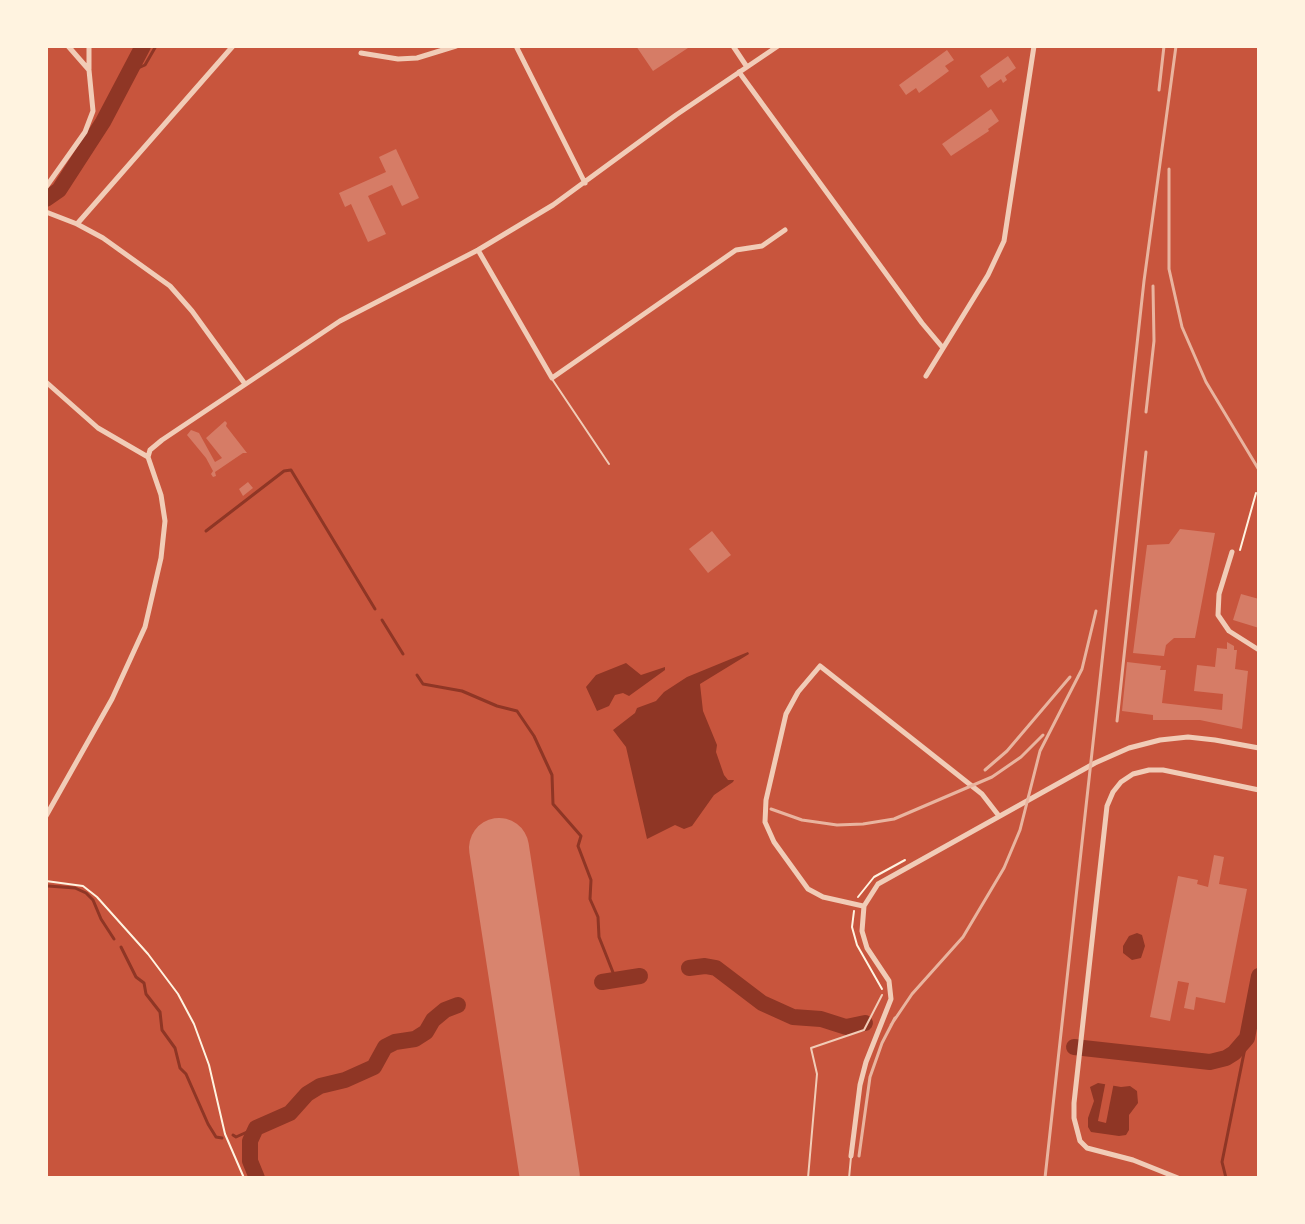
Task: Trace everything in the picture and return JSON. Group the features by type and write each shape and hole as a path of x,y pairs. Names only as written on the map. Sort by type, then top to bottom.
{"street":[{"path":"68,46 89,70"},
{"path":"46,187 89,125 93,99 89,46"},
{"path":"77,224 233,46"},
{"path":"361,53 398,59 417,58 456,46"},
{"path":"516,46 585,183"},
{"path":"733,46 747,67"},
{"path":"46,816 112,699 137,647 151,605 163,548 165,521 161,495 148,457 150,450 340,321 528,221 778,46"},
{"path":"926,376 992,267 1004,241 1034,46"},
{"path":"739,72 943,348"},
{"path":"46,212 77,224 127,255 176,292 245,384"},
{"path":"478,250 552,378 736,250 762,246 785,230"},
{"path":"46,382 98,428 148,457"},
{"path":"1232,552 1219,594 1218,615 1226,628 1259,650"},
{"path":"864,906 823,897 808,889 774,842 765,822 766,800 786,714 798,692 820,666 982,794 999,816"},
{"path":"851,1156 860,1085 871,1047 892,996 887,976 864,941 861,927 864,906 874,888 887,877 1124,750 1150,742 1188,737 1259,748"},
{"path":"1178,1178 1083,1145 1073,1109 1107,806 1113,792 1133,774 1154,769 1259,790"}],"lane":[{"path":"552,378 609,464"},
{"path":"808,1178 817,1071 811,1048 864,1030 882,995"},
{"path":"849,1178 851,1156"}],"path":[{"path":"1240,548 1256,493"},
{"path":"46,881 83,886 97,897 148,954 178,994 194,1024 225,1134 244,1178"},
{"path":"874,973 881,985 882,995"}],"shaded area":[{"path":"748,652 700,684 703,711 717,745 716,752 724,775 733,782 714,795 692,826 684,829 675,825 647,839 626,747 613,730 637,708 656,701 687,677"},
{"path":"626,663 641,675 665,667 665,670 629,696 623,693 615,695 609,706 597,711 586,687 596,675"},
{"path":"1142,935 1145,946 1141,958 1132,960 1123,953 1123,946 1129,936"},
{"path":"1098,1083 1130,1086 1137,1091 1138,1103 1129,1115 1126,1135 1091,1132 1088,1127 1094,1101 1090,1087"}],"pier":[{"path":"1106,1080 1114,1082 1106,1123 1098,1121"}],"building":[{"path":"636,46 691,46 653,71"},
{"path":"947,50 954,60 945,66 949,71 919,93 916,88 906,95 899,85"},
{"path":"1008,56 1016,68 1005,76 1007,80 1003,83 1001,79 988,88 980,76"},
{"path":"991,109 999,121 951,156 942,144"},
{"path":"396,149 419,198 402,206 392,185 368,196 386,234 368,242 351,204 345,207 339,193 386,172 379,157"},
{"path":"225,421 247,453 215,472 216,476 213,477 206,458 187,435 191,430 199,433 215,462 222,458 206,438"},
{"path":"248,482 253,488 243,496 239,489"},
{"path":"1180,529 1215,533 1195,638 1174,638 1166,645 1164,656 1133,653 1147,545 1169,544"},
{"path":"712,531 731,555 708,573 689,549"},
{"path":"1241,594 1259,599 1259,628 1233,620"},
{"path":"1227,642 1237,650 1235,669 1248,671 1242,729 1200,720 1153,720 1153,715 1122,711 1127,662 1161,666 1160,670 1166,670 1162,703 1222,710 1223,694 1194,691 1197,665 1215,667 1217,648 1227,649"},
{"path":"1214,855 1224,857 1219,884 1247,889 1225,1003 1196,997 1194,1010 1184,1008 1189,983 1178,981 1170,1021 1150,1017 1178,876 1198,880 1197,884 1208,887"}],"waterway":[{"path":"46,199 59,190 103,122 143,46"},
{"path":"129,72 145,65 156,46"},
{"path":"206,531 284,471 291,470 375,609"},
{"path":"382,620 403,654"},
{"path":"417,675 423,684 462,691 517,711 534,736 552,775 553,804 581,836 578,846 591,880 590,899 598,917 599,937 616,980"},
{"path":"48,886 75,888 86,893 114,939"},
{"path":"121,947 136,977 144,983 146,994 160,1012 162,1030 175,1048 180,1068 186,1074 208,1124 216,1137 222,1138"},
{"path":"689,968 716,968 762,1003 793,1017 821,1019 846,1027 865,1023"},
{"path":"602,982 640,976"},
{"path":"1074,1047 1210,1062 1226,1058 1247,1038 1259,976"},
{"path":"257,1178 250,1161 250,1141 256,1128 290,1113 307,1094 320,1086 345,1080 374,1067 385,1047 415,1039 426,1032 433,1020 445,1010 458,1005"},
{"path":"1226,1178 1222,1162 1247,1038"},
{"path":"233,1135 236,1137 256,1128"}],"runway":[{"path":"499,848 550,1178"}],"railway":[{"path":"1159,90 1164,46"},
{"path":"1045,1178 1144,281 1176,46"},
{"path":"1169,169 1169,269 1182,327 1206,382 1259,470"},
{"path":"1146,412 1154,341 1153,286"},
{"path":"1117,721 1146,452"},
{"path":"891,1025 912,994 963,937 1004,868 1020,830 1040,751 1082,669 1096,611"},
{"path":"985,770 1007,751 1070,677"},
{"path":"771,809 802,820 837,825 894,819 992,777 1021,757 1043,735"},
{"path":"859,1156 870,1077 895,1018"}]}
